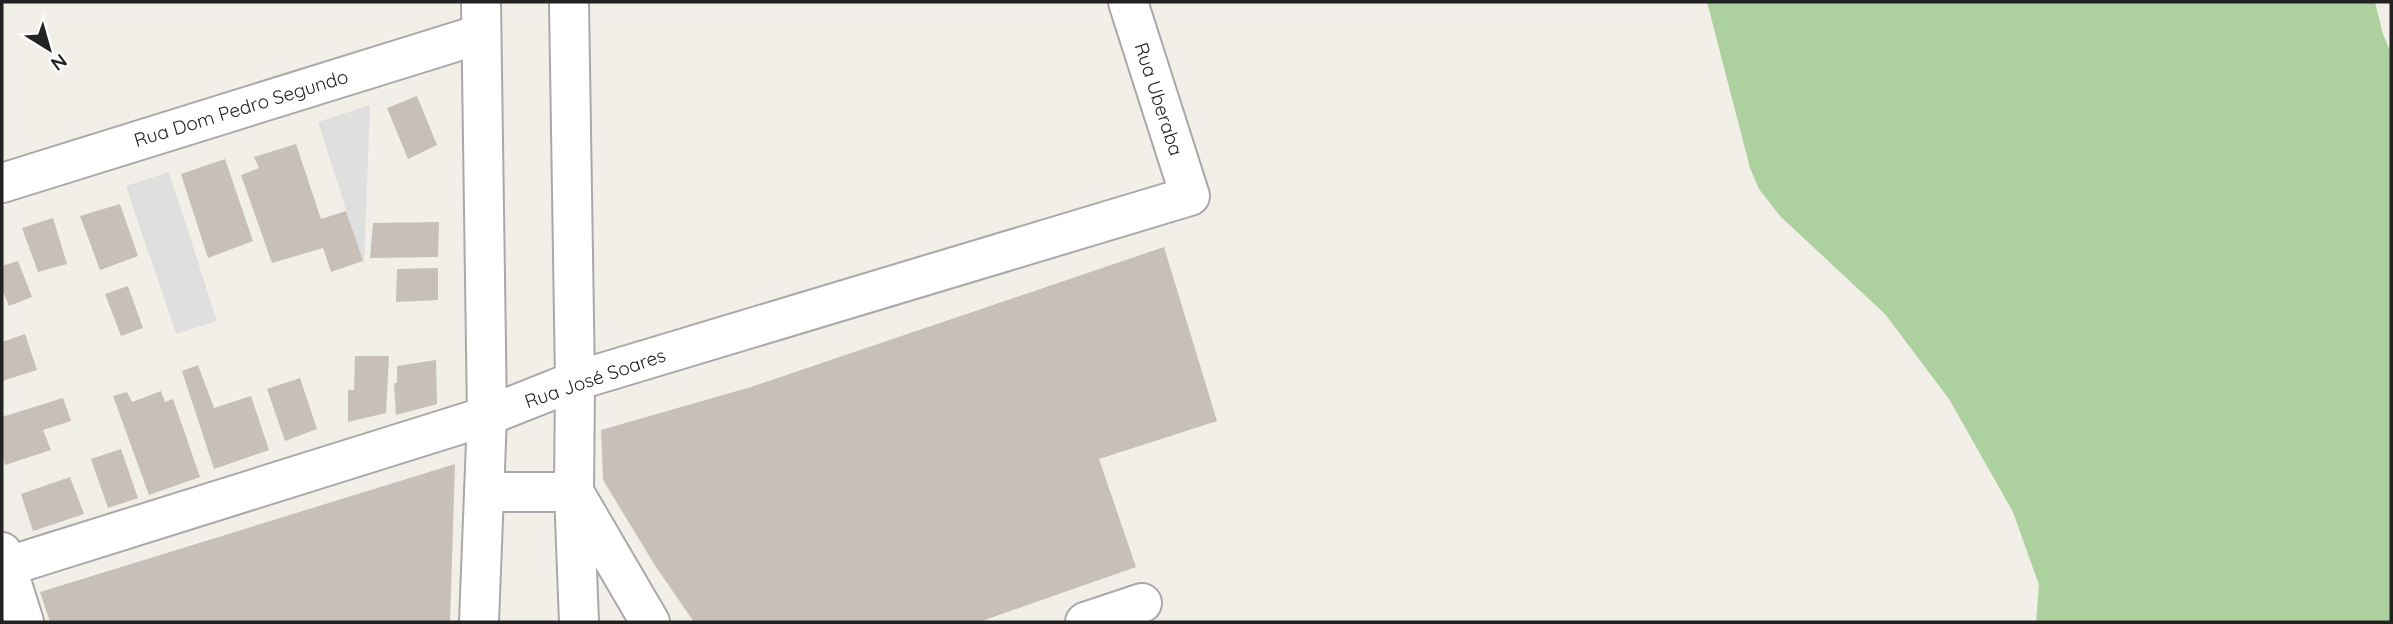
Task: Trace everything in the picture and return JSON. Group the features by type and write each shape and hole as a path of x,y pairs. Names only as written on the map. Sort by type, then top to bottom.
{"street":[{"path":"569,2 575,381 574,492 579,622"},
{"name":"Rua Uberaba","path":"1128,2 1190,196"},
{"path":"479,622 487,416 481,18"},
{"name":"Rua Dom Pedro Segundo","path":"2,183 481,18"},
{"name":"Rua José Soares","path":"3,562 487,416 575,381 1190,196"},
{"path":"484,492 574,492"},
{"path":"574,492 650,622"},
{"path":"3,562 24,622"},
{"path":"1086,622 1142,603"}],"shaded area":[{"path":"370,105 364,266 318,122"},
{"path":"169,172 217,321 176,334 126,186"}],"green space":[{"path":"1707,2 2375,2 2391,53 2391,622 2036,622 2039,585 2013,512 1949,399 1885,314 1780,216 1759,189 1750,168"}],"building":[{"path":"417,96 437,145 408,159 387,108"},
{"path":"296,144 321,219 346,211 363,261 331,272 323,248 272,263 241,175 259,168 254,157"},
{"path":"225,159 253,241 208,258 181,174"},
{"path":"120,204 138,256 100,270 80,216"},
{"path":"53,218 67,264 38,272 22,228"},
{"path":"439,222 438,257 370,258 373,223"},
{"path":"1164,247 1217,421 1099,459 1136,567 979,622 694,622 656,567 603,480 601,430 751,387"},
{"path":"18,261 32,297 9,306 2,289 2,266"},
{"path":"438,268 438,300 396,302 397,269"},
{"path":"128,286 143,328 121,336 105,294"},
{"path":"25,334 37,370 2,381 2,342"},
{"path":"355,356 389,356 386,413 348,422 348,390 354,390"},
{"path":"436,360 437,404 396,415 394,383 397,383 397,366"},
{"path":"198,365 214,408 251,396 269,450 214,469 182,371"},
{"path":"300,378 317,429 285,441 267,389"},
{"path":"161,391 165,402 173,399 200,477 149,495 113,396 127,392 132,402"},
{"path":"63,398 71,421 43,430 51,450 5,465 2,454 2,417"},
{"path":"121,449 138,498 108,508 91,459"},
{"path":"455,464 450,622 50,622 40,592"},
{"path":"70,477 84,514 33,531 21,494"}]}
